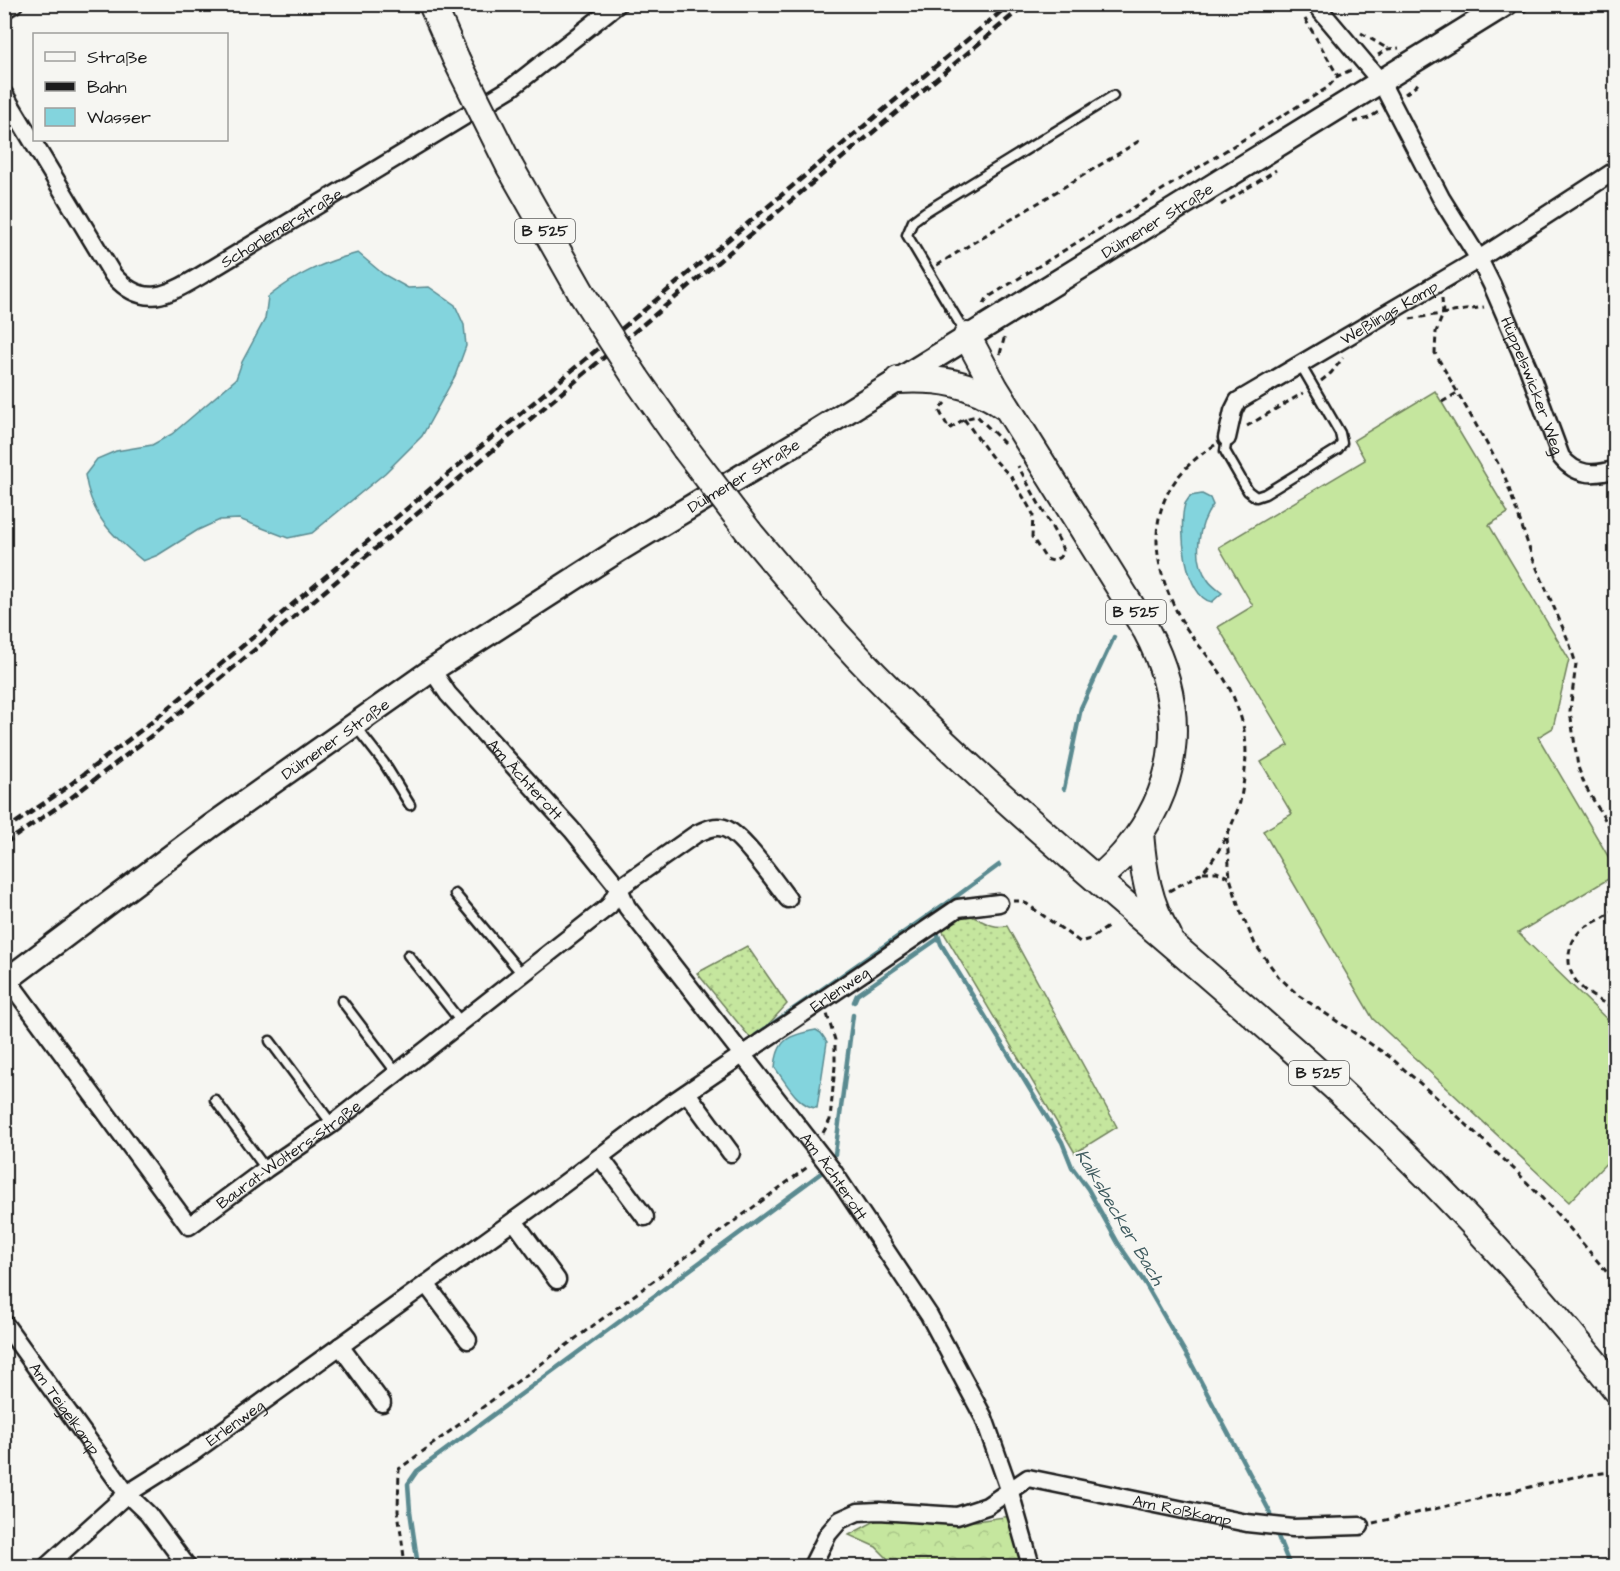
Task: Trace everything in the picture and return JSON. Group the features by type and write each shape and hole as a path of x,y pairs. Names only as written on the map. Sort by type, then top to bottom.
{"main road":[{"name":"B 525","path":"432,4 456,59 510,167 582,294 636,378 685,448 749,532 826,624 958,756 1339,1091 1454,1202 1548,1306 1616,1389"},
{"name":"B 525","path":"967,336 981,366 1146,630 1166,677 1173,710 1171,760 1161,794 1140,833 1126,852 1098,880"},
{"path":"898,380 927,378 955,383 988,394 1011,412"},
{"path":"1140,833 1148,893 1159,921 1178,950"}],"street":[{"path":"4,10 14,4"},
{"name":"Schorlemerstraße","path":"4,94 113,275 130,291 144,296 159,296 174,291 212,269 511,88 618,4"},
{"name":"Dülmener Straße","path":"6,981 135,883 432,670 619,550 1506,4"},
{"path":"1308,8 1382,82 1441,198 1479,259"},
{"name":"Weßlings Kamp","path":"1227,438 1233,411 1238,401 1479,259 1616,170"},
{"name":"Hüppelswicker Weg","path":"1479,259 1528,368 1561,457 1567,465 1584,474 1593,475 1616,469"},
{"name":"Am Ächterott","path":"432,670 456,702 572,830 619,888 627,907 818,1150 929,1315 984,1418 1009,1489 1031,1566"},
{"path":"619,888 696,834 710,828 723,827 735,834 788,899"},
{"name":"Baurat-Wolters-Straße","path":"6,981 189,1226 266,1168 332,1124 609,906 619,888"},
{"name":"Erlenweg","path":"46,1566 128,1494 192,1454 687,1093 958,908 999,903"},
{"path":"687,1093 731,1153"},
{"path":"600,1157 645,1217"},
{"path":"514,1221 557,1280"},
{"path":"426,1284 468,1340"},
{"name":"Am Teigelkamp","path":"4,1323 128,1494"},
{"path":"340,1346 382,1402"},
{"name":"Am Roßkamp","path":"1009,1489 1028,1478 1246,1523 1293,1528 1360,1526"},
{"path":"812,1566 828,1534 840,1520 858,1512 879,1511 957,1516 987,1506 1009,1489"},
{"path":"128,1494 148,1514 188,1566"}],"lane":[{"path":"967,336 907,235 913,221 1113,96"},
{"name":"Weßlings Kamp","path":"1227,438 1225,451 1248,491 1256,497 1265,494 1338,449 1342,442 1340,433 1300,364"},
{"path":"354,724 384,763 410,805"},
{"path":"455,894 522,974"},
{"path":"408,955 461,1022"},
{"path":"342,1002 396,1072"},
{"path":"270,1041 332,1124"},
{"path":"216,1100 266,1168"}],"path":[{"path":"982,308 987,298 1327,88 1338,76 1308,8"},
{"path":"1388,49 1399,48"},
{"path":"1344,128 1354,122 1370,118 1420,81"},
{"path":"928,271 1139,141"},
{"path":"1220,205 1277,170"},
{"path":"1441,282 1443,314 1436,332 1435,353 1504,474 1533,559 1569,642 1576,664 1570,711 1578,767 1585,786 1616,838"},
{"path":"1404,321 1500,304"},
{"path":"981,366 999,356 1003,350 1006,332"},
{"path":"1163,895 1202,872 1227,836 1238,811 1244,782 1247,746 1245,729 1229,687 1184,625 1168,593 1159,565 1155,534 1160,512 1170,490 1186,468 1204,452 1313,386 1331,373 1346,354"},
{"path":"955,383 944,406 939,410 949,429 964,419 977,416 1007,446"},
{"path":"1442,402 1457,393"},
{"path":"964,419 991,456 1013,479 1033,514 1032,537 1036,546 1046,560 1053,561 1060,557 1063,551 1060,542 1017,464"},
{"path":"1013,479 1022,472"},
{"path":"1227,836 1230,878 1246,926 1255,944 1278,976 1299,995 1390,1057 1453,1112 1516,1171 1561,1218 1616,1284"},
{"path":"1202,872 1217,872 1230,878"},
{"path":"999,903 1020,900 1080,942 1090,939 1108,927"},
{"path":"1616,908 1602,920 1580,931 1569,948 1568,963 1573,977 1582,989 1616,1009"},
{"path":"402,1566 404,1557 398,1510 399,1469 818,1150 830,1120 835,1066 835,1040 830,1019 820,1003"},
{"path":"1360,1526 1574,1477 1616,1471"}],"green space":[{"path":"1435,391 1508,513 1489,525 1569,659 1553,728 1538,737 1615,868 1615,875 1518,933 1615,1027 1615,1154 1569,1202 1373,1019 1263,831 1292,814 1261,762 1289,745 1218,627 1253,606 1219,547 1365,460 1354,440"},
{"path":"963,913 989,925 1007,926 1117,1127 1075,1153 942,930"},
{"path":"747,946 787,1004 753,1041 697,973"},
{"path":"890,1513 976,1521 1011,1516 1023,1566 895,1566 876,1547 849,1535"}],"water":[{"path":"358,253 383,274 408,288 429,287 455,305 464,325 466,346 455,376 422,436 385,473 312,533 288,538 239,519 220,520 143,561 112,533 98,514 88,490 85,475 97,459 116,451 152,445 172,434 236,379 242,362 265,319 268,297 310,270"},
{"path":"1202,494 1210,498 1213,505 1201,532 1200,562 1209,582 1222,593 1212,602 1203,598 1195,588 1183,544 1185,503 1190,496"},
{"path":"816,1030 827,1042 817,1108 810,1107 798,1099 775,1068 778,1051 786,1040 798,1034"}],"waterway":[{"path":"1064,789 1081,708 1114,637"},
{"path":"942,907 999,865"},
{"path":"756,1035 943,905"},
{"name":"Kalksbecker Bach","path":"937,932 941,944 1062,1142 1072,1167 1088,1189 1190,1361 1271,1514"},
{"path":"854,1002 857,995 939,938"},
{"path":"835,1154 853,1015"},
{"path":"418,1566 408,1484 417,1471 821,1173"},
{"name":"Kalksbecker Bach","path":"1277,1534 1290,1566"}],"railway":[{"path":"4,831 63,790 153,721 1010,4"},
{"path":"4,844 68,800 160,729 1026,4"}]}
